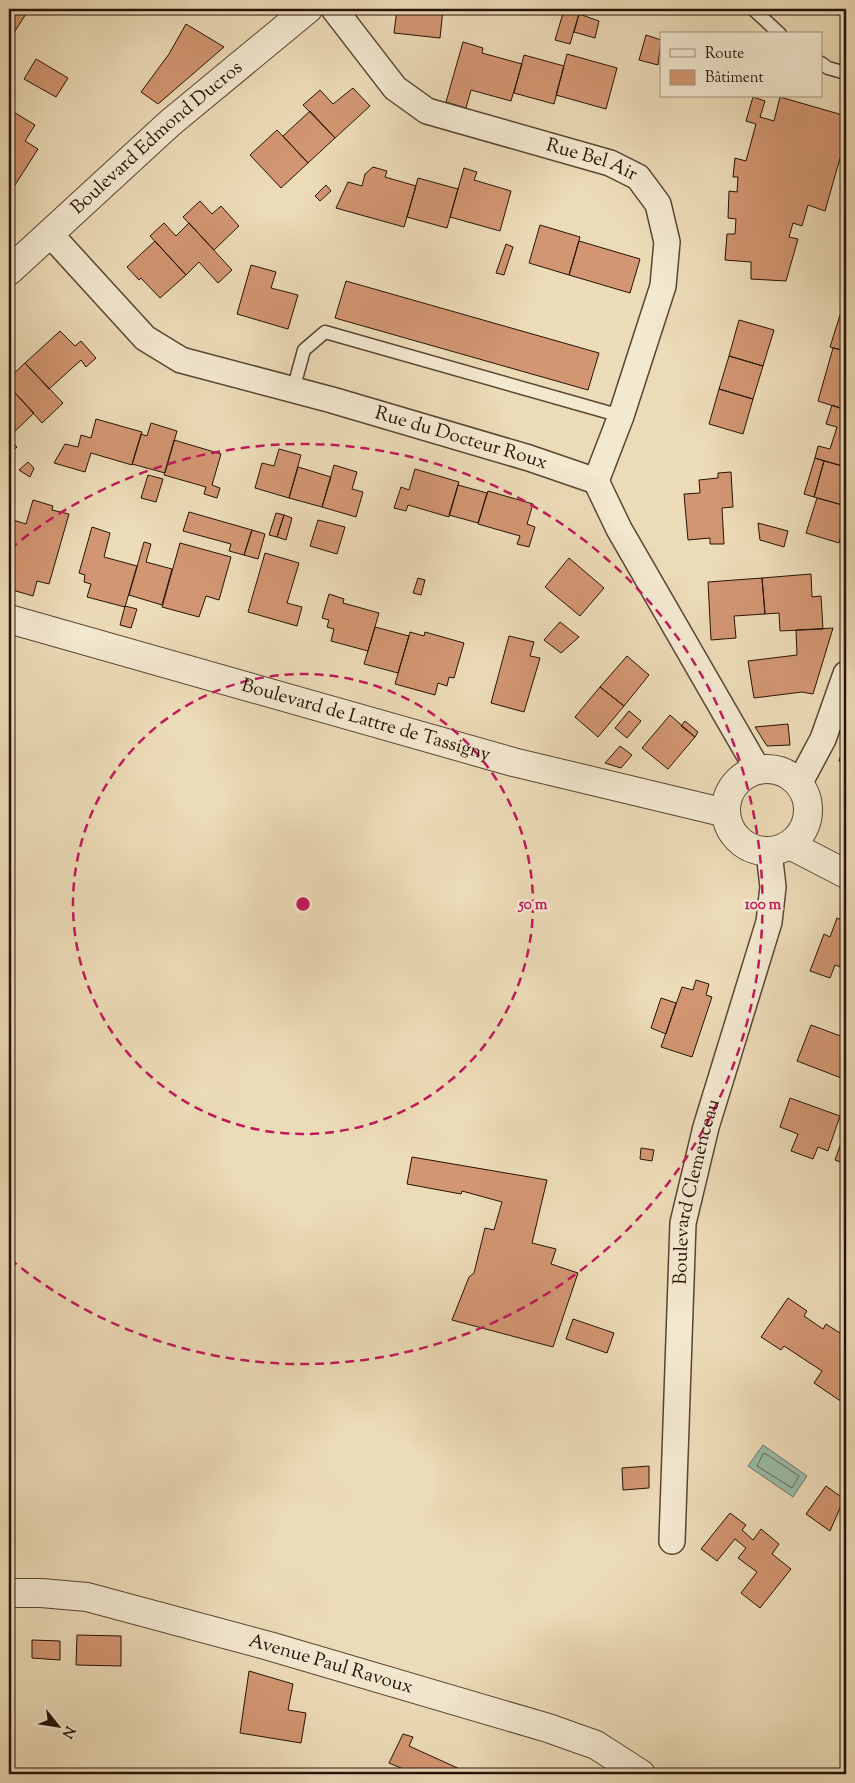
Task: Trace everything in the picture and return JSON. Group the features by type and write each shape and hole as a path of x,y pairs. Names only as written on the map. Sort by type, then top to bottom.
{"street":[{"name":"Boulevard Edmond Ducros","path":"9,271 170,123 308,9"},
{"name":"Rue Bel Air","path":"334,9 395,88 427,110 610,163 638,177 658,204 667,242 663,286 620,416 596,481"},
{"name":"Rue du Docteur Roux","path":"50,234 146,338 181,360 294,390 529,458 596,481"},
{"path":"596,481 619,529 758,770"},
{"name":"Boulevard de Lattre de Tassigny","path":"9,619 513,762 726,812"},
{"path":"799,784 823,739 846,674"},
{"path":"779,848 800,835 806,823 808,809 806,796 799,784 787,774 773,769 758,770 745,775 734,785 727,798 726,812 732,833 748,847 779,848 846,874"},
{"name":"Boulevard Clemenceau","path":"672,1541 683,1223 706,1127 769,922 779,848"},
{"name":"Avenue Paul Ravoux","path":"9,1593 41,1592 87,1596 177,1620 548,1728 596,1746 635,1772"}],"lane":[{"path":"753,9 778,32"},
{"path":"822,64 828,68 846,73"},
{"path":"294,390 304,350 325,332 620,416"}],"water":[{"path":"763,1445 807,1476 793,1497 748,1466"}],"building":[{"path":"9,9 29,9 12,36 9,34"},
{"path":"397,9 443,9 440,38 394,33"},
{"path":"564,10 579,14 570,44 555,40"},
{"path":"579,14 599,21 595,38 574,32"},
{"path":"186,24 224,47 158,104 141,92 169,54"},
{"path":"646,35 660,40 658,65 639,60"},
{"path":"463,42 483,48 482,53 522,64 511,101 471,90 466,108 446,102"},
{"path":"567,54 617,68 606,109 556,95"},
{"path":"524,55 564,66 554,104 514,93"},
{"path":"36,59 68,78 56,97 24,79"},
{"path":"353,88 370,106 335,138 303,105 320,90 333,104"},
{"path":"753,98 765,101 760,117 774,121 780,98 846,116 846,137 825,211 808,205 802,226 793,223 789,237 798,239 786,281 751,279 751,262 725,260 727,234 735,234 736,219 728,218 729,191 737,192 738,177 733,177 735,158 746,161 756,124 746,121"},
{"path":"12,111 35,125 25,141 38,149 15,185 9,181 9,117"},
{"path":"310,111 335,138 308,163 283,136"},
{"path":"277,130 308,163 281,188 250,155"},
{"path":"373,167 387,171 385,177 416,186 404,227 336,208 348,182 362,186 365,174"},
{"path":"464,168 477,172 474,180 511,191 500,231 450,217"},
{"path":"418,178 458,189 447,228 407,217"},
{"path":"326,185 331,191 320,201 315,196"},
{"path":"200,201 212,214 221,206 239,226 214,250 183,217"},
{"path":"164,223 176,236 189,223 232,270 218,283 199,262 186,275 150,236"},
{"path":"540,225 580,237 569,275 529,263"},
{"path":"155,241 186,275 160,298 141,278 139,280 127,267"},
{"path":"579,241 640,259 630,293 569,275"},
{"path":"506,244 513,247 504,275 496,273"},
{"path":"251,265 276,272 271,288 298,295 288,329 237,314"},
{"path":"346,281 599,353 588,390 335,318"},
{"path":"841,312 846,313 846,351 830,347"},
{"path":"739,320 774,330 763,366 729,356"},
{"path":"60,331 75,346 81,341 96,358 86,367 81,360 49,389 25,363"},
{"path":"833,348 846,351 846,410 818,401"},
{"path":"729,356 763,366 753,399 719,389"},
{"path":"25,363 63,403 42,423 9,386 9,378"},
{"path":"719,389 753,399 743,434 709,424"},
{"path":"12,390 34,413 9,437 9,393"},
{"path":"832,405 846,410 846,467 815,458 818,446 830,449 837,427 826,424"},
{"path":"96,419 142,432 132,465 91,453 85,472 54,463 65,444 78,447 81,435 91,438"},
{"path":"151,423 177,431 165,473 132,464 141,434 147,436"},
{"path":"9,439 17,447 9,454"},
{"path":"174,440 221,454 212,485 220,488 217,498 204,494 206,487 164,475"},
{"path":"279,449 301,455 289,498 255,488 262,463 274,466"},
{"path":"815,458 824,461 814,497 804,494"},
{"path":"824,461 846,467 846,506 814,497"},
{"path":"28,462 34,468 30,477 19,470"},
{"path":"334,465 357,472 352,489 363,492 356,517 322,507"},
{"path":"298,467 331,477 322,507 289,498"},
{"path":"415,469 459,482 449,517 408,505 406,511 394,508 401,487 409,490"},
{"path":"731,472 733,507 722,508 724,544 710,544 710,538 688,540 684,494 700,493 699,480 718,478 718,473"},
{"path":"148,475 163,479 156,502 141,498"},
{"path":"458,485 487,493 478,523 449,515"},
{"path":"488,491 533,504 527,524 535,527 529,547 517,544 520,536 478,524"},
{"path":"817,498 846,506 846,518 839,543 806,533"},
{"path":"33,500 53,506 52,510 69,514 49,584 37,581 33,596 9,589 9,531 13,520 26,524"},
{"path":"189,512 252,530 244,555 229,551 231,544 183,531"},
{"path":"276,513 284,515 277,537 269,535"},
{"path":"284,515 292,518 286,540 277,537"},
{"path":"318,520 345,527 337,554 310,546"},
{"path":"758,523 788,531 784,547 760,540"},
{"path":"92,527 110,533 104,557 137,566 125,607 87,597 91,584 84,582 85,575 79,573"},
{"path":"252,530 265,534 258,559 244,555"},
{"path":"144,542 151,544 146,562 172,569 162,605 129,595"},
{"path":"180,543 231,557 219,600 206,596 199,617 162,607"},
{"path":"265,553 299,563 287,603 302,607 297,626 248,612"},
{"path":"569,558 604,588 580,616 545,587"},
{"path":"811,574 812,597 821,596 823,629 780,631 779,613 765,614 762,578"},
{"path":"418,578 425,580 421,595 413,593"},
{"path":"762,578 765,614 734,616 736,638 711,640 708,582"},
{"path":"329,594 344,599 343,603 379,613 368,651 331,641 334,629 327,627 329,620 322,618"},
{"path":"125,606 137,609 131,628 120,625"},
{"path":"560,622 579,637 561,653 544,640"},
{"path":"375,627 409,636 398,673 364,664"},
{"path":"833,628 813,694 802,692 754,698 748,661 797,655 796,630"},
{"path":"410,632 424,636 425,632 464,643 454,678 449,677 447,686 438,683 435,695 395,684"},
{"path":"509,636 534,642 530,656 540,658 524,712 491,703"},
{"path":"627,656 649,675 624,706 600,687"},
{"path":"600,687 624,706 598,737 575,717"},
{"path":"629,711 641,721 627,738 615,728"},
{"path":"670,715 695,737 668,769 642,748"},
{"path":"685,721 698,732 695,737 681,726"},
{"path":"788,724 790,745 767,746 755,727"},
{"path":"846,740 846,762 839,761"},
{"path":"620,746 632,755 621,768 605,763"},
{"path":"837,918 846,922 846,969 835,965 830,978 810,971 824,934 830,937"},
{"path":"696,980 709,984 706,995 712,997 692,1057 661,1047 682,987 693,990"},
{"path":"661,998 676,1003 666,1034 651,1028"},
{"path":"811,1025 846,1038 846,1073 844,1079 797,1061"},
{"path":"790,1098 840,1116 828,1151 818,1147 813,1159 791,1151 798,1134 780,1127"},
{"path":"846,1129 846,1164 835,1160"},
{"path":"641,1148 654,1150 652,1161 640,1159"},
{"path":"412,1157 547,1180 532,1243 556,1249 551,1264 578,1273 553,1347 452,1320 469,1277 474,1273 485,1228 494,1230 502,1202 462,1191 461,1194 407,1184"},
{"path":"788,1298 807,1311 804,1316 823,1329 826,1324 846,1337 845,1404 814,1383 822,1371 784,1346 781,1350 761,1337"},
{"path":"573,1319 614,1333 607,1353 566,1339"},
{"path":"649,1466 649,1488 623,1490 622,1468"},
{"path":"826,1486 844,1499 830,1531 806,1514"},
{"path":"730,1513 746,1525 742,1530 753,1540 761,1529 779,1544 772,1554 791,1569 760,1608 741,1593 757,1572 738,1558 746,1548 735,1539 717,1561 701,1549"},
{"path":"77,1635 121,1636 121,1666 76,1665"},
{"path":"32,1640 60,1641 60,1660 32,1658"},
{"path":"249,1671 293,1684 288,1710 306,1713 301,1743 240,1733"},
{"path":"403,1734 413,1737 409,1746 462,1770 460,1774 415,1774 389,1763"}]}
